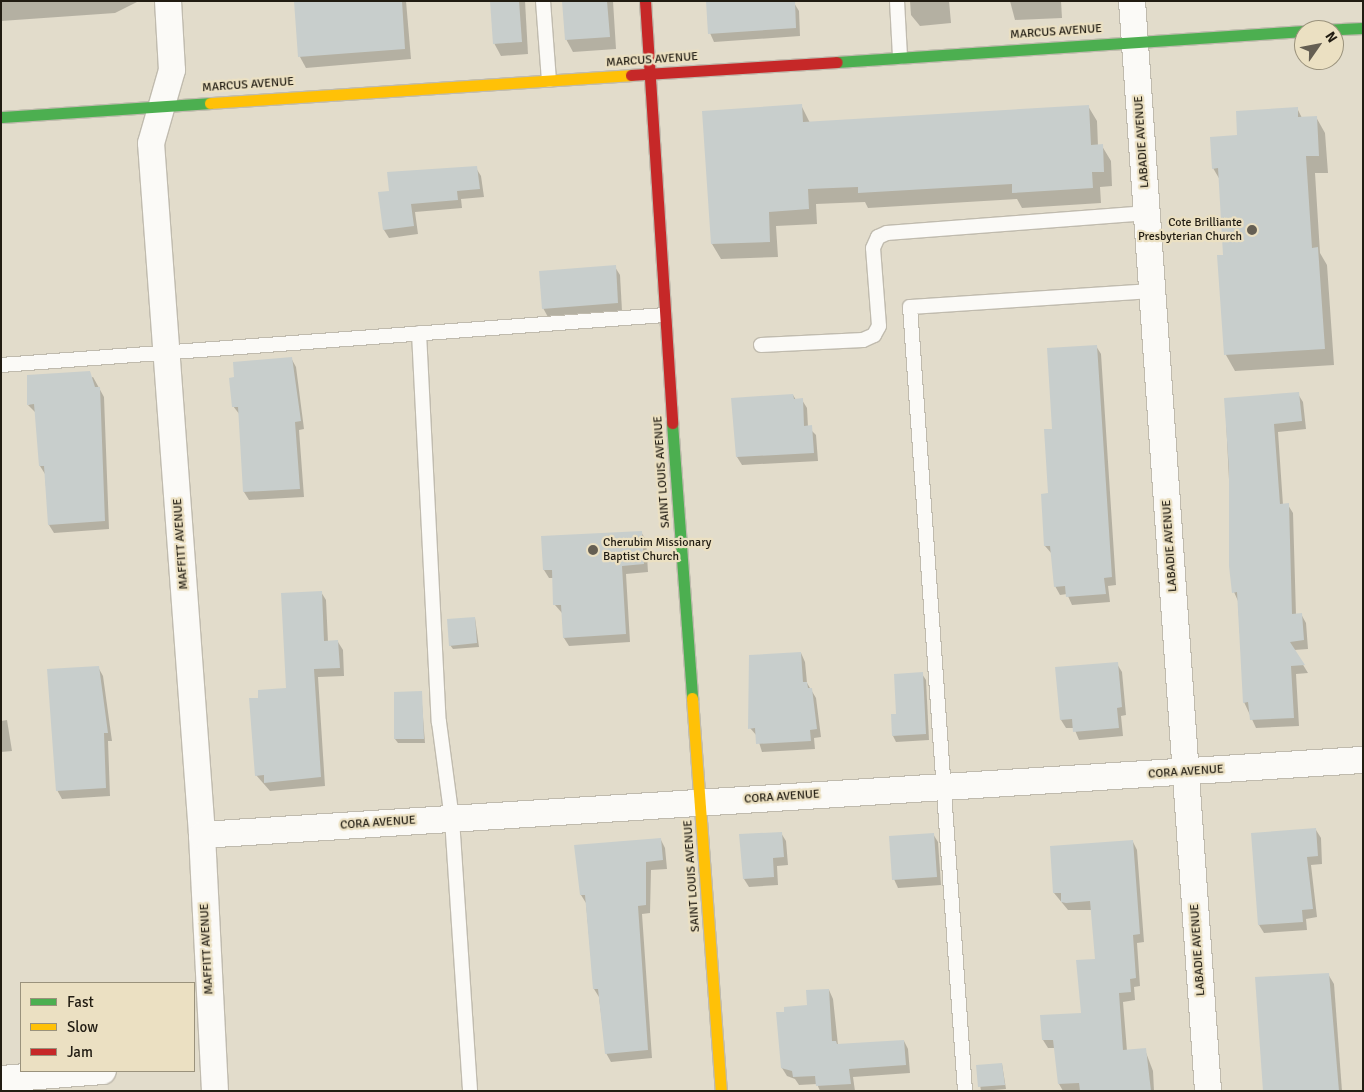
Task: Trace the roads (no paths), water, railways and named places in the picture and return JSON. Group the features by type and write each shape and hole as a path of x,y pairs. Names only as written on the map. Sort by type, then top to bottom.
{"street":[{"name":"MAFFITT AVENUE","path":"168,1 172,70 151,143 202,835 203,1062 214,1091"},
{"name":"SAINT LOUIS AVENUE","path":"645,1 664,315 721,1091"},
{"name":"LABADIE AVENUE","path":"1132,1 1208,1091"},
{"path":"1344,29 1363,28"},
{"name":"MARCUS AVENUE","path":"1,117 1294,32"},
{"name":"CORA AVENUE","path":"202,835 1363,760"},
{"path":"1,1079 90,1072"}],"lane":[{"path":"543,1 549,80"},
{"path":"897,1 900,57"},
{"path":"761,345 863,340 874,335 879,326 873,248 878,237 887,233 1147,213"},
{"path":"965,1091 910,307 1152,291"},
{"path":"1,365 664,315"},
{"path":"420,333 439,722 452,819 470,1091"}],"place":[{"name":"Cote Brilliante Presbyterian Church","path":"1252,230"},
{"name":"Cherubim Missionary Baptist Church","path":"593,550"}]}
